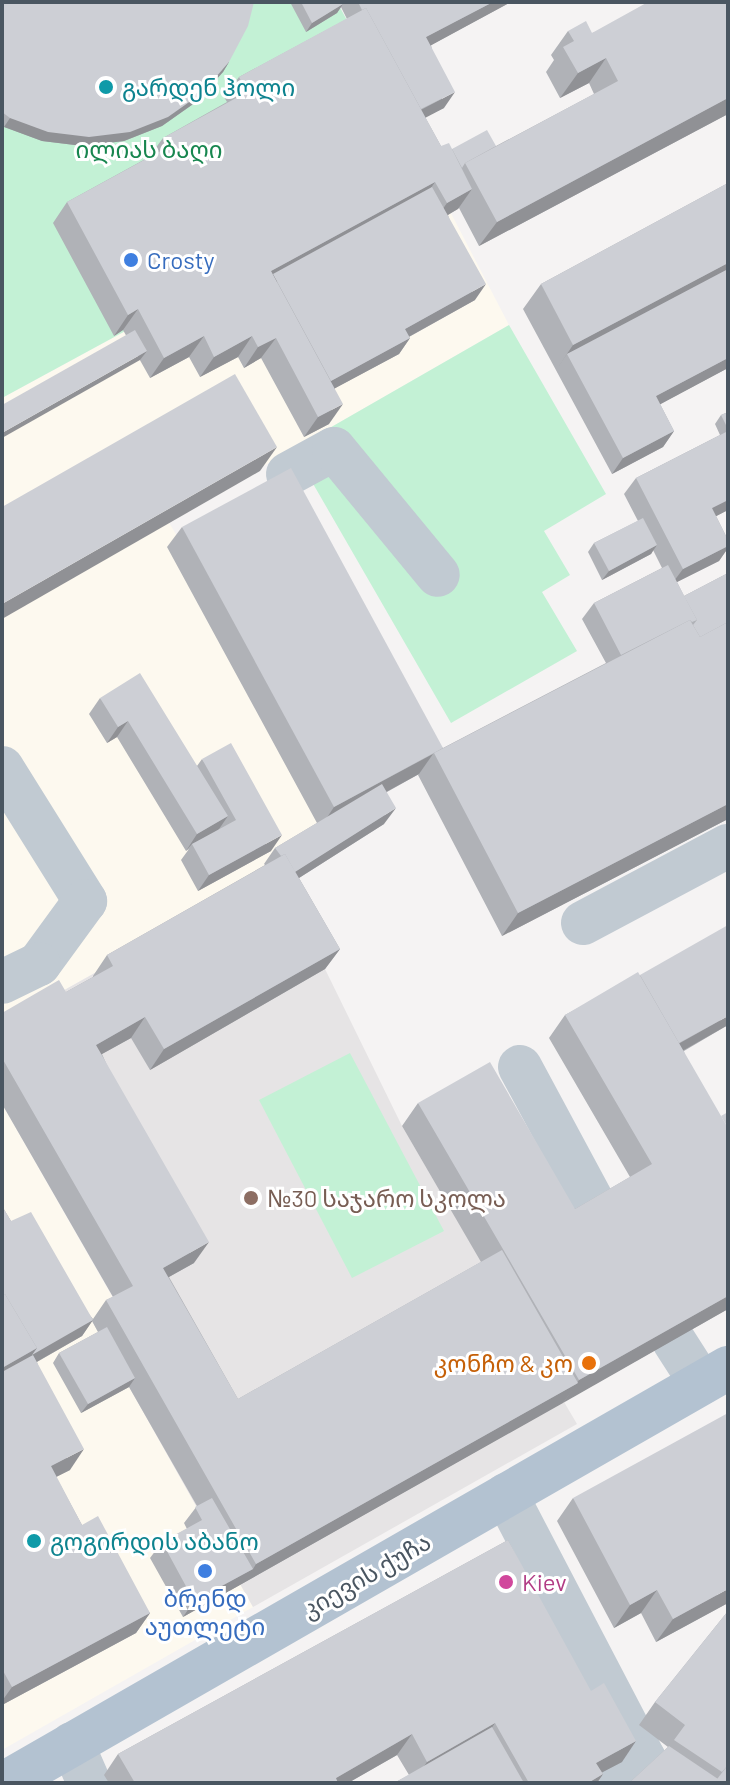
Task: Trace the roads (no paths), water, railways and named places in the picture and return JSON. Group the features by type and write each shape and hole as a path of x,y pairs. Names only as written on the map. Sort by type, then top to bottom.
{"main road":[{"name":"კიევის ქუჩა","path":"5,1783 80,1764 506,1495 715,1376"}],"lane":[{"path":"288,474 334,449 438,575"},
{"path":"2,768 85,901 39,964 2,982"},
{"path":"583,923 728,846"},
{"path":"520,1067 597,1210"},
{"path":"674,1341 715,1376"},
{"path":"506,1495 644,1759 621,1783"}],"place":[{"name":"გარდენ ჰოლი","path":"106,87"},
{"name":"Crosty","path":"131,260"},
{"name":"№30 საჯარო სკოლა","path":"251,1198"},
{"name":"კონჩო & კო","path":"589,1363"},
{"name":"გოგირდის აბანო","path":"34,1541"},
{"name":"ბრენდ აუთლეტი","path":"205,1571"},
{"name":"Kiev","path":"506,1582"}],"park label":[{"name":"ილიას ბაღი","path":"149,149"}]}
